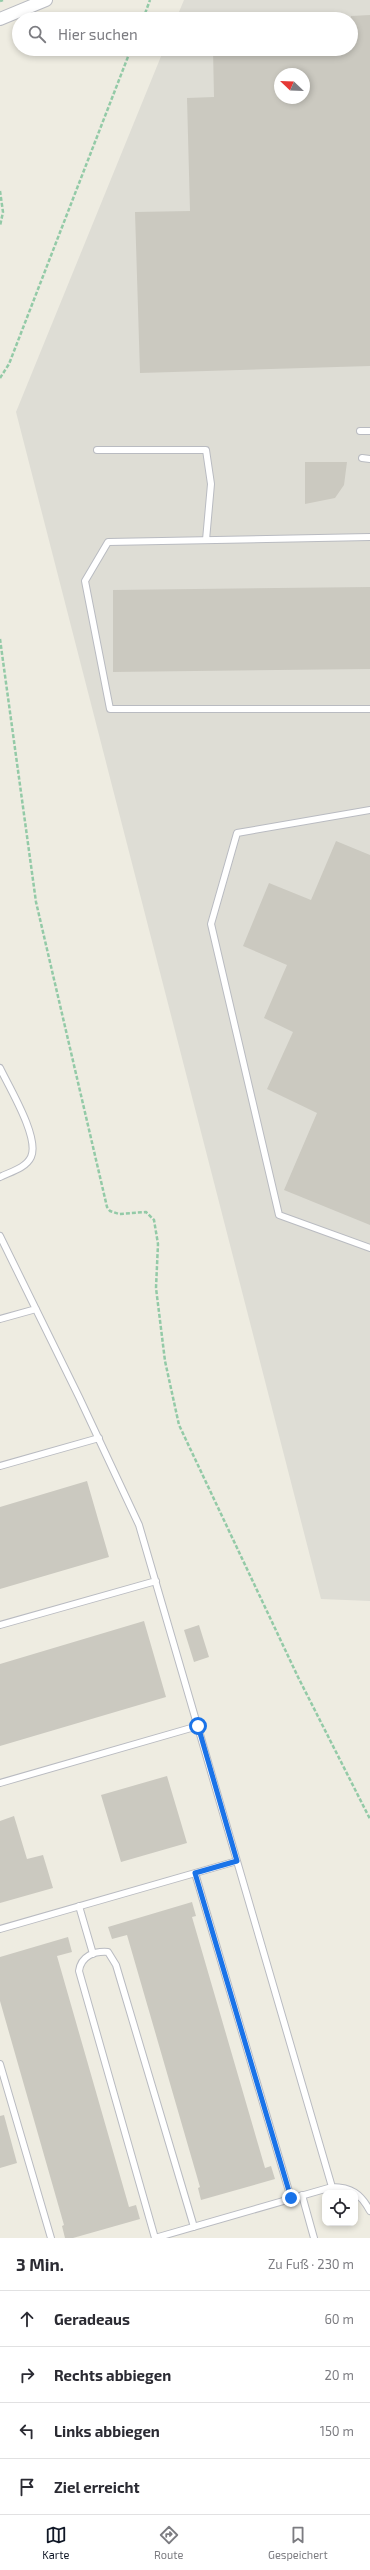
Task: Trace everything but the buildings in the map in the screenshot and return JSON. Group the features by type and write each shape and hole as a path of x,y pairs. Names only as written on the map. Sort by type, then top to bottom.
{"street":[{"path":"17,12 46,0"},
{"path":"0,19 12,14"}],"lane":[{"path":"360,431 370,431"},
{"path":"97,450 206,450 211,484 206,540"},
{"path":"362,458 370,459"},
{"path":"370,537 108,542 85,581 110,709 370,709"},
{"path":"370,810 237,833 211,924 279,1215 370,1248"},
{"path":"0,1068 30,1131 33,1149 27,1163 0,1177"},
{"path":"0,1236 99,1438 139,1525 332,2187"},
{"path":"0,1319 36,1309"},
{"path":"0,1466 99,1438"},
{"path":"0,1625 156,1581"},
{"path":"0,1783 198,1726"},
{"path":"0,1929 237,1861"},
{"path":"195,1873 291,2198"},
{"path":"79,1906 93,1954"},
{"path":"194,2227 116,1965 108,1952 93,1954 82,1960 79,1971 155,2238 194,2227 291,2198 332,2187 344,2187 354,2191 364,2200 370,2211"},
{"path":"0,2064 51,2238"},
{"path":"302,2195 314,2238"}],"path":[{"path":"146,12 150,0"},
{"path":"0,378 9,364 128,56"},
{"path":"0,191 2,212 0,226"},
{"path":"0,639 36,902 108,1207 110,1211 119,1214 146,1212 154,1220 158,1244 156,1288 165,1361 179,1425 298,1677 370,1819"}],"shaded area":[{"path":"184,0 370,0 370,1601 321,1599 16,412 161,56 358,56 358,12 179,12"}],"route":[{"path":"198,1726 237,1861 195,1873 291,2198"}]}
